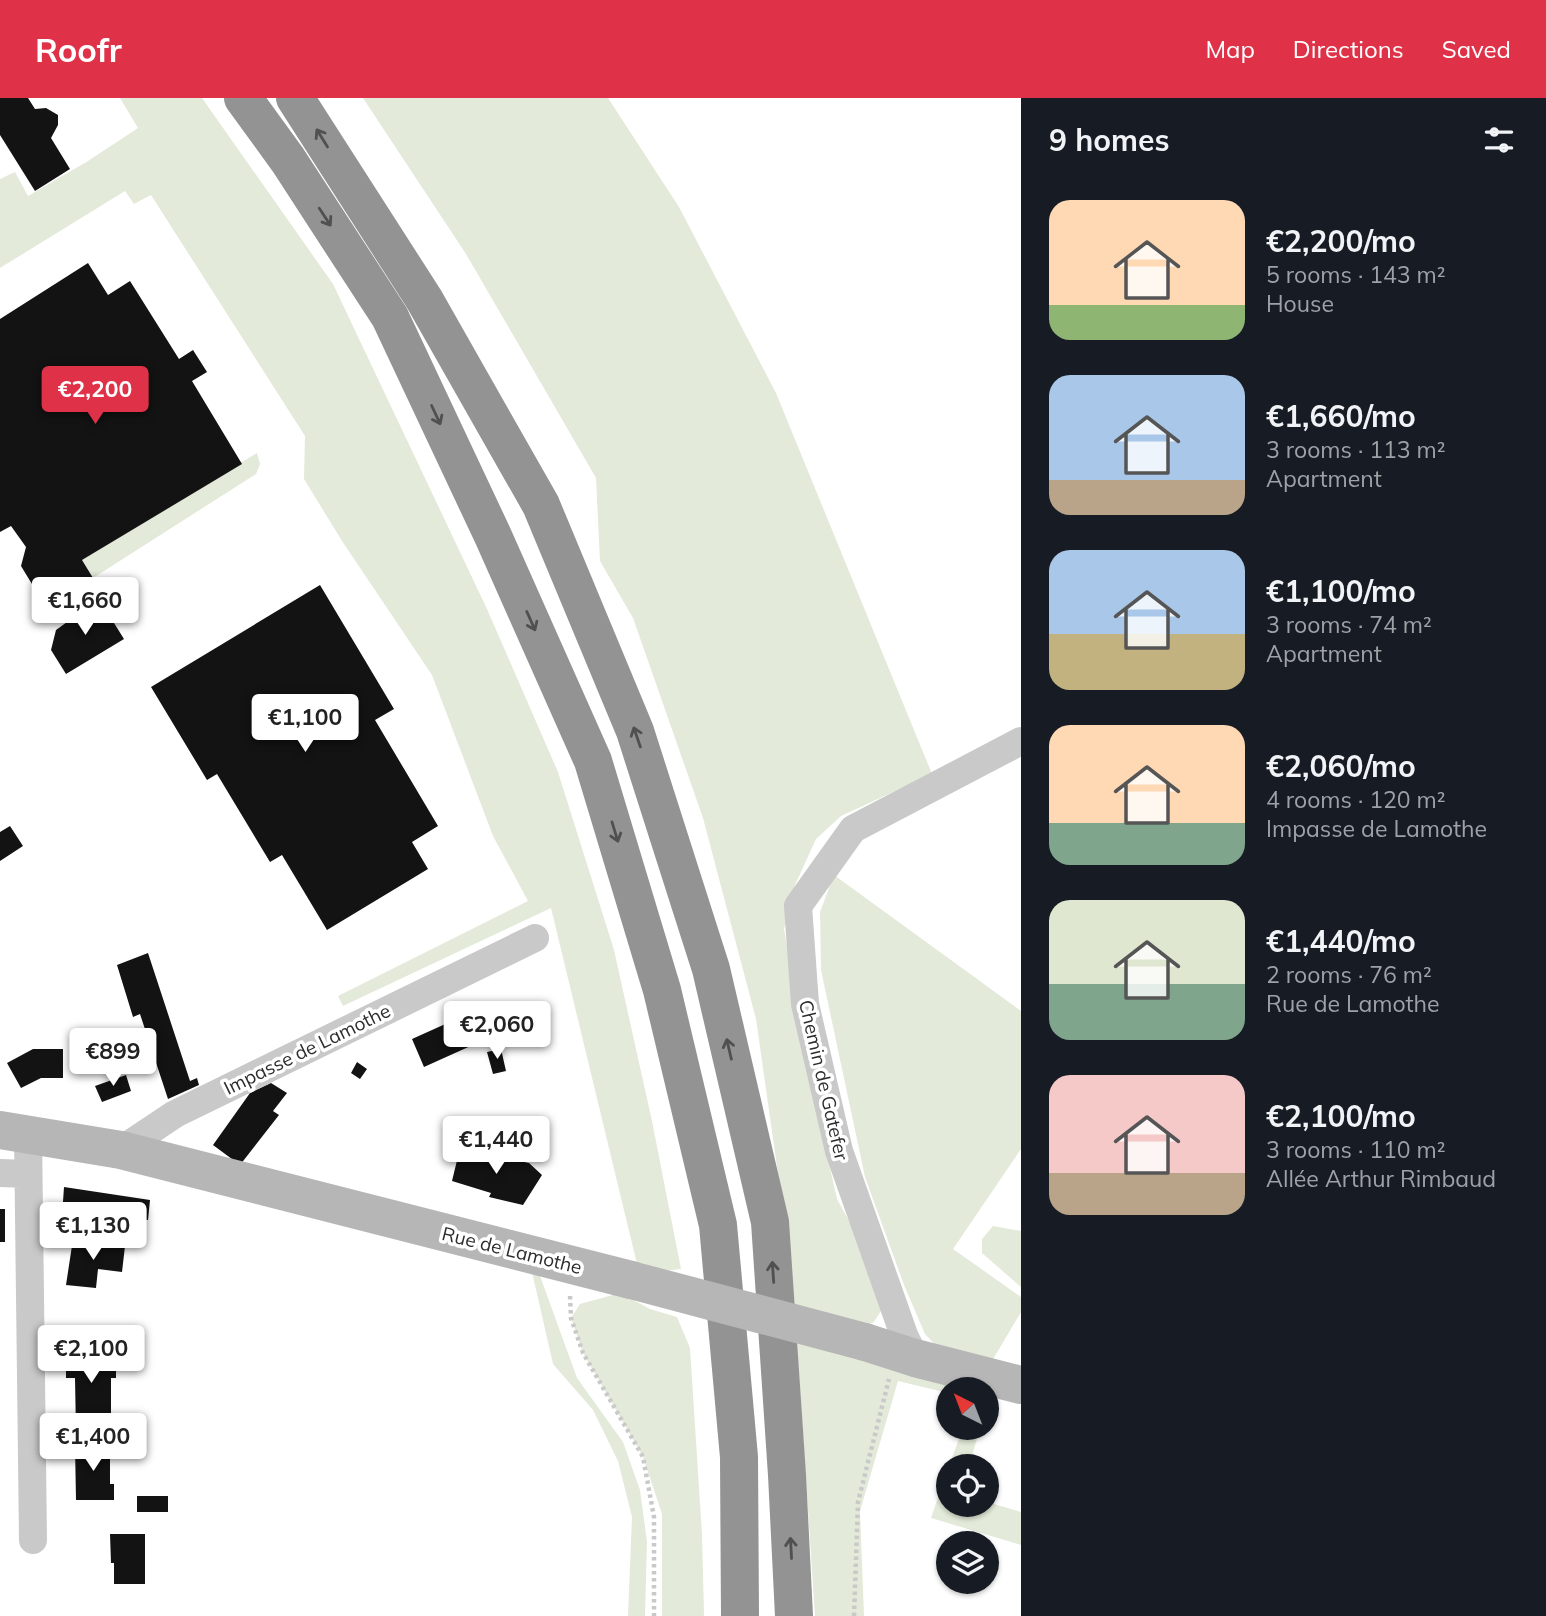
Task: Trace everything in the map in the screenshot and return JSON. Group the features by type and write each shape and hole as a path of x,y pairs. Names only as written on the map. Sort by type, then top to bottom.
{"highway":[{"path":"243,98 288,159 390,317 493,536 593,761 662,990 718,1225 739,1457 740,1616"},
{"path":"295,98 424,299 541,505 635,731 710,970 770,1222 794,1616"}],"street":[{"name":"Chemin de Gatefer","path":"892,1350 904,1335 839,1151 804,1004 798,906 853,829 1021,741"},
{"name":"Impasse de Lamothe","path":"121,1150 175,1114 535,938"},
{"name":"Rue de Lamothe","path":"14,1131 121,1150 631,1280 1021,1385"},
{"path":"14,1131 28,1174 33,1540"},
{"path":"0,1173 28,1174"}],"path":[{"path":"569,1264 570,1318 583,1353 643,1457 654,1517 654,1616"},
{"path":"854,1616 858,1502 892,1350"}],"green space":[{"path":"120,98 202,98 333,284 487,609 558,772 614,950 681,1269 662,1271 637,1264 551,908 343,1006 338,996 528,901 493,836 432,675 304,479 305,436 151,195 134,204 125,191 0,268 0,179 15,172 28,196 138,128"},
{"path":"363,98 608,98 679,207 776,393 932,774 841,816 816,839 795,885 784,929 814,1098 837,1199 868,1256 882,1309 874,1322 858,1328 793,1306 783,1209 756,1019 703,818 633,618 600,561 596,478 466,254"},
{"path":"257,453 260,464 256,474 93,578 82,560"},
{"path":"834,875 1021,1011 1021,1149 953,1249 1021,1297 1021,1312 989,1366 940,1350 925,1334 904,1285 865,1177 821,970 820,912"},
{"path":"993,1226 1021,1231 1021,1287 982,1253 982,1239"},
{"path":"532,1272 540,1276 577,1378 623,1442 640,1490 647,1542 645,1616 628,1616 632,1517 618,1461 593,1410 553,1364"},
{"path":"620,1293 650,1309 677,1317 690,1348 702,1534 704,1616 662,1616 662,1514 643,1457 583,1353 571,1318 580,1304"},
{"path":"797,1343 938,1377 936,1390 898,1381 860,1511 864,1616 815,1616"},
{"path":"959,1440 977,1440 972,1454 953,1454"},
{"path":"936,1503 936,1517 999,1517 999,1506 1021,1512 1021,1545 999,1538 999,1531 974,1531 931,1518"}],"building":[{"path":"0,98 28,98 35,109 46,108 58,115 58,125 51,138 70,169 35,191 0,135"},
{"path":"88,263 108,295 130,281 179,359 193,350 207,372 192,381 242,464 82,560 93,578 59,600 38,594 21,566 26,547 11,526 0,532 0,319"},
{"path":"320,585 394,709 375,720 438,826 412,842 428,869 327,930 282,855 270,862 217,774 207,780 151,687"},
{"path":"99,599 124,639 66,674 51,650 56,630"},
{"path":"10,826 23,846 0,861 0,832"},
{"path":"148,953 190,1081 197,1078 199,1085 168,1099 140,1014 133,1017 117,965"},
{"path":"474,1002 485,1027 470,1034 475,1044 424,1067 412,1039 452,1021 449,1014"},
{"path":"33,1049 63,1049 63,1078 41,1078 21,1088 7,1063"},
{"path":"501,1049 506,1071 493,1074 487,1052"},
{"path":"357,1062 367,1069 360,1079 351,1073"},
{"path":"126,1075 131,1091 102,1102 95,1086"},
{"path":"271,1083 287,1093 273,1111 279,1115 240,1165 213,1145 250,1093"},
{"path":"460,1148 529,1163 542,1175 523,1205 489,1197 491,1193 452,1181"},
{"path":"64,1187 150,1200 148,1220 100,1216 96,1231 61,1231"},
{"path":"0,1209 5,1209 5,1242 0,1242"},
{"path":"73,1239 125,1246 122,1272 98,1269 96,1288 66,1285"},
{"path":"95,1336 95,1355 116,1355 116,1378 111,1378 111,1434 76,1433 75,1378 66,1378 66,1337"},
{"path":"75,1445 110,1445 110,1484 114,1484 114,1500 76,1500"},
{"path":"137,1496 168,1496 168,1512 137,1512"},
{"path":"110,1534 145,1534 145,1584 114,1584"}]}
